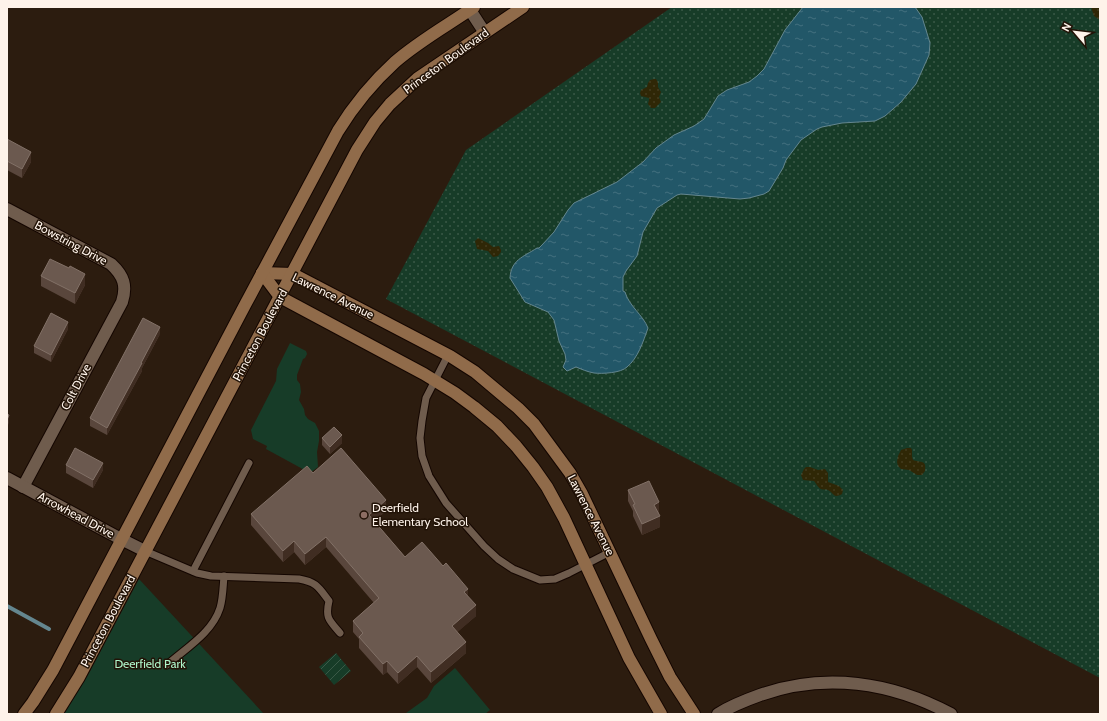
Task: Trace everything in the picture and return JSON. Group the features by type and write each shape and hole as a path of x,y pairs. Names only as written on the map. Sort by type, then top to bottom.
{"street":[{"name":"Princeton Boulevard","path":"56,714 79,677 293,274 357,150 375,122 390,104 418,78 523,7"},
{"path":"24,714 53,670 262,273 338,130 350,111 380,76 396,61 471,8 485,33"},
{"name":"Bowstring Drive","path":"7,209 111,264 118,271 125,286"},
{"name":"Lawrence Avenue","path":"262,273 293,274 448,355 475,372 518,408 534,424 570,473 582,494 651,639 667,670 694,714"},
{"name":"Lawrence Avenue","path":"262,273 280,297 424,374 455,393 497,426 516,446 547,487 564,518 629,658 661,714"},
{"name":"Colt Drive","path":"22,487 122,302 125,294 125,286"},
{"name":"Arrowhead Drive","path":"7,478 145,551"},
{"path":"718,714 745,700 786,687 830,682 854,683 880,687 936,706 951,714"}],"lane":[{"path":"448,355 426,398 423,409 420,438 422,456 430,476 446,503 484,546 498,559 513,569 540,580 555,579 610,552"},
{"path":"193,571 249,463"},
{"path":"145,551 197,573 210,576 299,579 312,582 329,601 327,610 328,619 340,633"},
{"path":"167,665 206,631 216,618 220,607 224,576"}],"green space":[{"path":"672,7 1100,7 1100,678 386,299 466,150"},
{"path":"290,343 306,351 307,354 303,359 297,375 301,392 299,400 304,409 305,415 308,419 315,423 319,431 317,452 318,467 310,473 266,449 267,446 253,439 251,430 276,381 277,369"},
{"name":"Deerfield Park","path":"139,579 264,714 64,714 88,675"},
{"path":"336,653 351,671 334,685 319,667"},
{"path":"455,668 490,710 485,714 406,713 427,698 434,686"}],"sand":[{"path":"1091,7 1098,7 1100,9 1100,20 1094,16"},
{"path":"654,79 658,82 658,87 661,92 659,97 661,102 655,108 651,108 648,104 649,98 641,96 640,93 641,90 647,87 650,80"},
{"path":"478,238 493,247 499,246 501,252 498,256 493,257 488,251 477,249 475,241"},
{"path":"911,448 912,450 913,460 924,463 925,471 922,475 917,475 909,470 901,469 898,466 898,456 901,450"},
{"path":"806,467 818,470 825,469 828,473 828,482 839,486 843,490 842,494 835,496 828,490 818,487 814,481 803,480 801,475"}],"water":[{"path":"803,7 915,7 922,17 930,43 929,55 916,84 901,102 885,116 875,121 842,123 822,127 801,140 786,160 783,168 769,191 764,194 740,199 681,194 657,208 643,232 637,256 623,277 623,291 648,328 637,354 627,367 616,372 594,373 576,367 567,371 563,367 566,360 565,354 559,341 554,320 548,312 525,302 510,278 515,263 542,245 554,232 574,203 617,182 643,162 656,148 674,135 694,126 704,119 718,96 727,90 749,82 757,76 764,69 785,30"}],"building":[{"path":"7,139 31,152 22,169 7,161"},
{"path":"50,259 69,268 70,266 85,274 75,293 41,276"},
{"path":"51,313 68,322 51,355 34,346"},
{"path":"143,318 160,327 107,428 90,418"},
{"path":"334,427 342,435 330,447 322,438"},
{"path":"75,448 103,463 93,480 66,465"},
{"path":"341,448 386,500 369,515 405,557 422,542 443,566 446,563 468,589 464,592 476,605 452,626 466,642 431,672 417,656 398,673 387,661 383,664 359,637 363,633 353,621 379,598 326,537 305,554 294,541 283,551 251,514 307,466 313,473"},
{"path":"649,481 659,502 654,505 660,516 642,524 628,490"}],"waterway":[{"path":"7,606 49,629"}],"place":[{"name":"Deerfield Elementary School","path":"364,515"}]}
